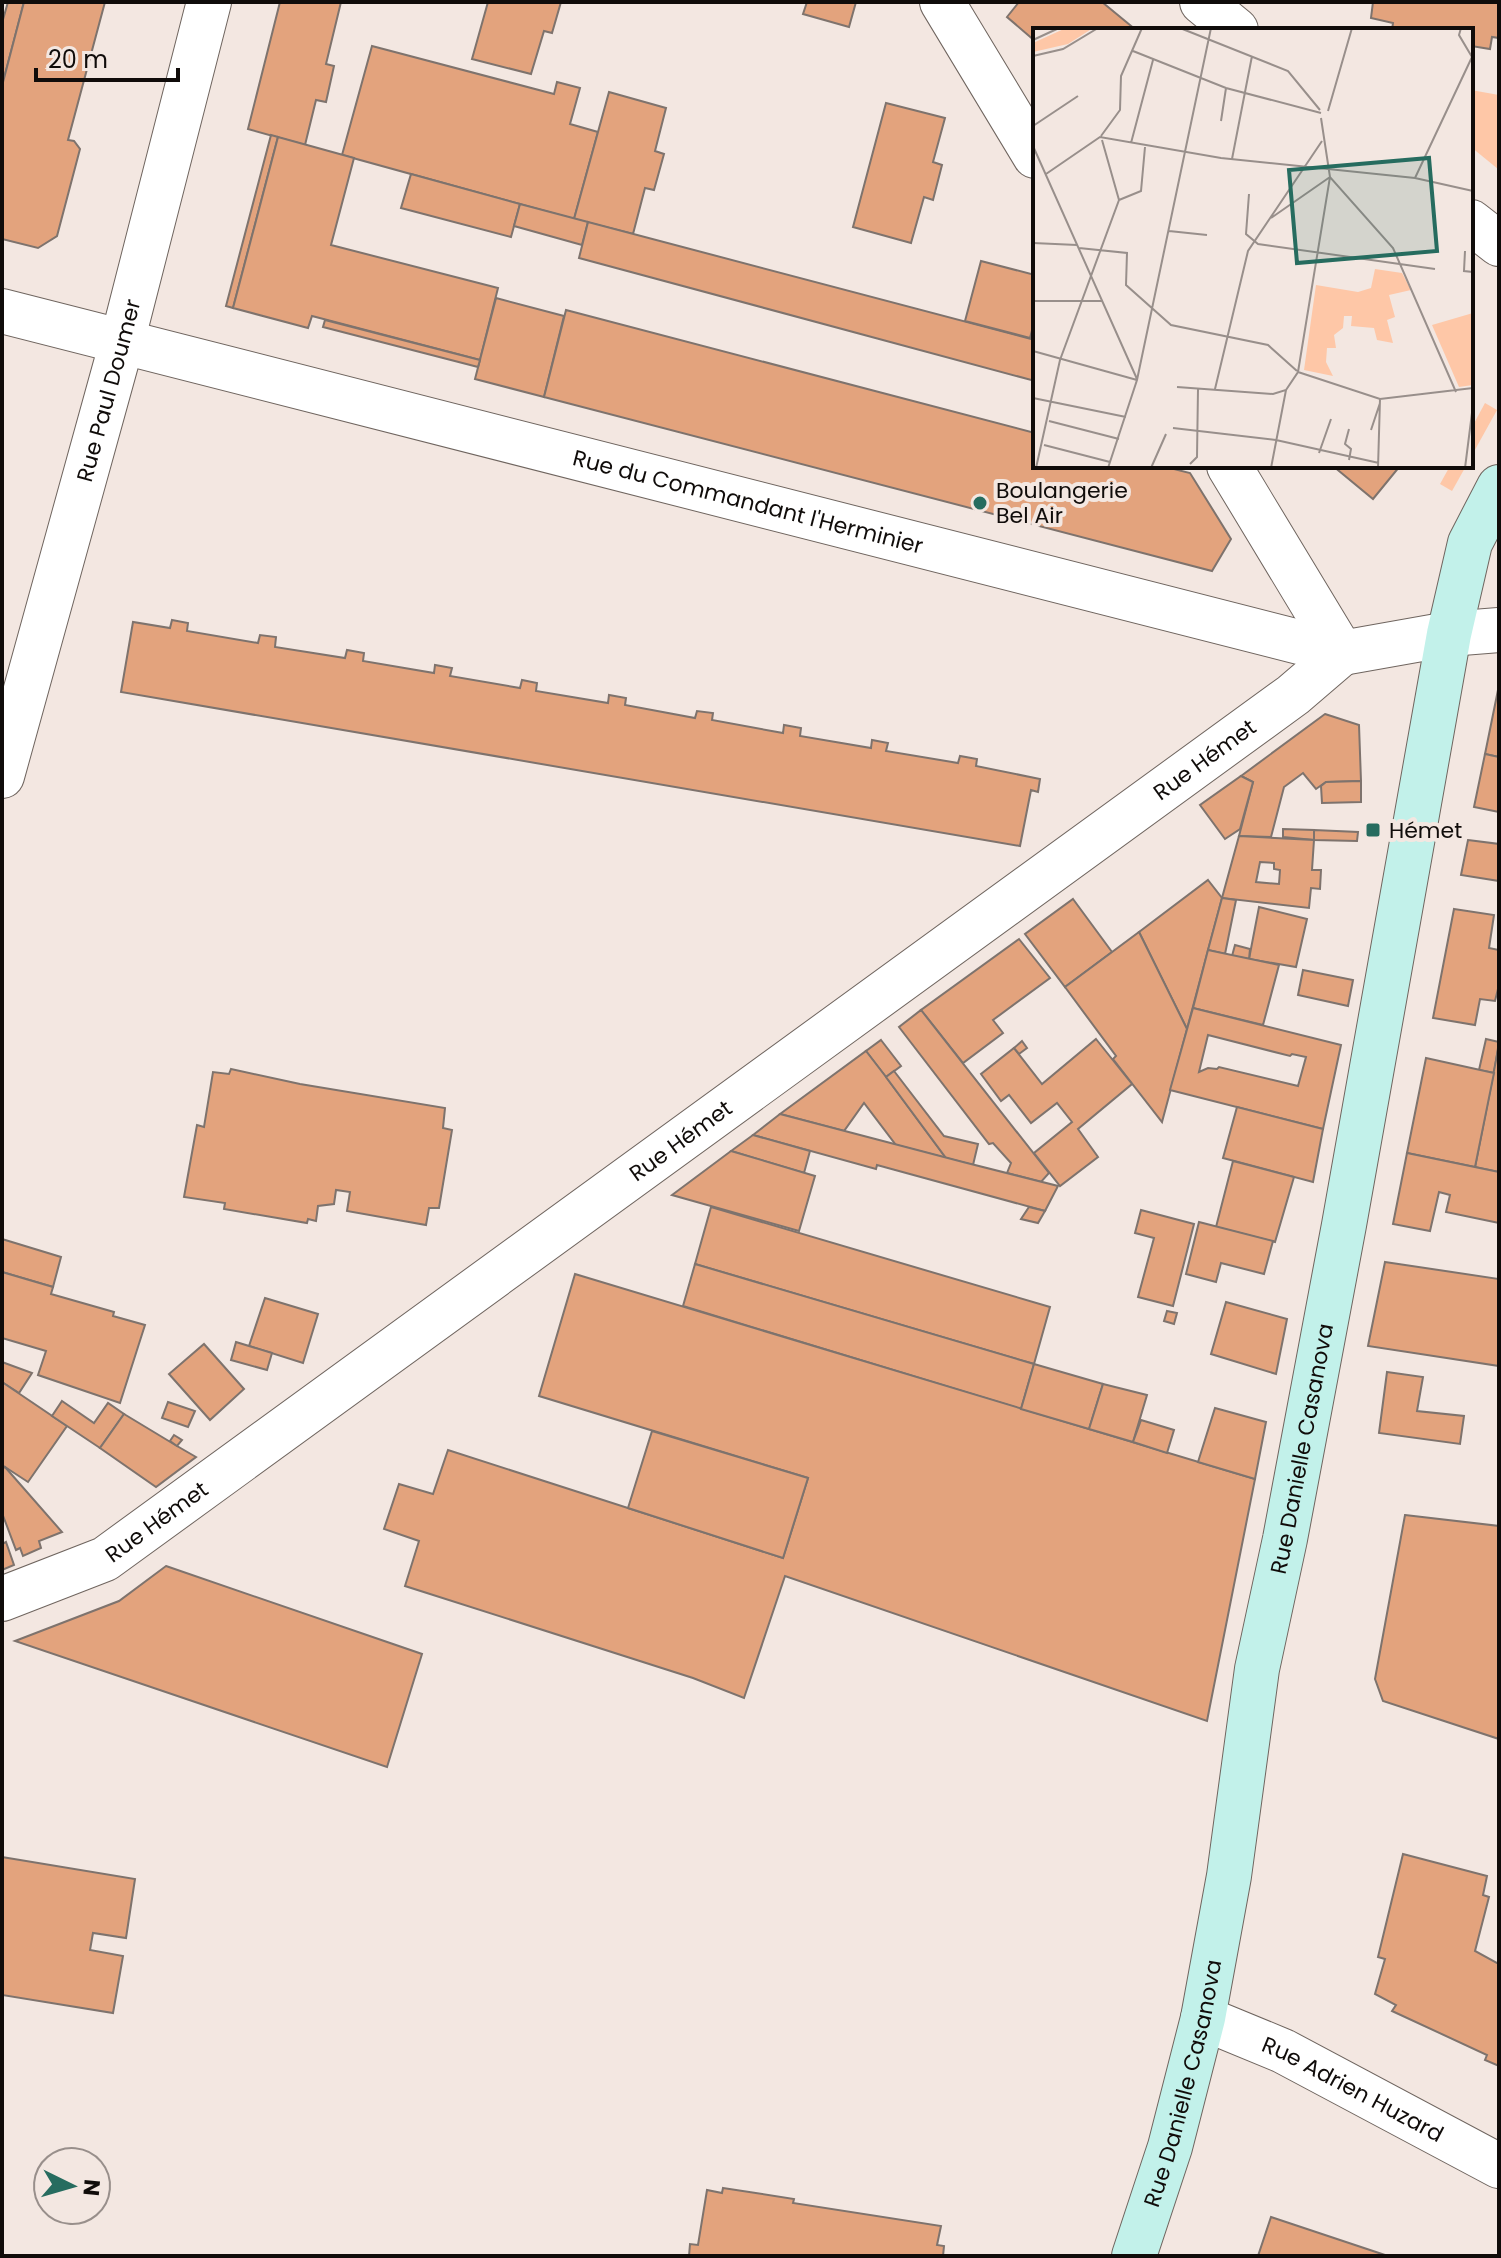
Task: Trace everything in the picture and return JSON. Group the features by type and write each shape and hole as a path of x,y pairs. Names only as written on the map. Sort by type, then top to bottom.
{"main road":[{"name":"Rue Danielle Casanova","path":"1134,2256 1173,2136 1203,2018 1229,1876 1257,1669 1285,1539 1344,1225 1449,634 1470,543 1499,487"}],"street":[{"name":"Rue Paul Doumer","path":"2,776 122,342 209,2"},
{"path":"942,2 1033,153"},
{"path":"1202,2 1234,28"},
{"path":"1473,224 1499,244"},
{"name":"Rue du Commandant l'Herminier","path":"2,311 1342,653 1449,634 1499,630"},
{"path":"1230,468 1342,653"},
{"name":"Rue Hémet","path":"2,1599 105,1559 1280,705 1342,653"},
{"name":"Rue Adrien Huzard","path":"1203,2018 1283,2051 1499,2166"}],"shaded area":[{"path":"1473,90 1499,95 1498,169 1473,149"},
{"path":"1485,403 1497,410 1473,453 1473,425"},
{"path":"1449,468 1465,468 1452,491 1440,484"}],"building":[{"path":"8,2 24,2 2,86 2,23"},
{"path":"24,2 105,2 68,140 74,141 80,149 57,236 38,248 2,239 2,86"},
{"path":"280,2 341,2 326,64 334,66 326,102 316,100 305,145 248,129"},
{"path":"488,2 561,2 552,33 544,31 531,74 472,59"},
{"path":"807,2 856,2 849,27 803,14"},
{"path":"1019,2 1102,2 1134,28 1033,28 1033,39 1007,17"},
{"path":"1373,2 1499,2 1499,38 1492,37 1490,49 1473,46 1473,28 1392,28 1393,23 1371,18"},
{"path":"372,46 554,94 557,82 580,88 570,124 598,132 574,219 342,155"},
{"path":"609,92 666,108 655,151 664,154 654,190 645,188 633,234 574,219"},
{"path":"886,103 945,118 933,162 942,165 933,200 924,197 911,243 853,227"},
{"path":"271,135 278,137 233,308 226,306"},
{"path":"278,137 354,158 331,245 498,288 480,360 312,316 308,328 233,308"},
{"path":"411,174 520,204 511,237 401,208"},
{"path":"520,204 588,222 582,245 514,226"},
{"path":"588,222 1033,339 1033,380 579,258"},
{"path":"981,261 1033,274 1033,327 1030,338 965,321"},
{"path":"496,298 564,316 544,397 475,379"},
{"path":"566,310 1033,432 1033,468 1170,468 1190,473 1231,539 1212,571 544,397"},
{"path":"325,320 480,360 478,367 323,327"},
{"path":"1335,468 1398,468 1373,499"},
{"path":"172,620 188,623 187,631 258,643 260,635 276,637 275,647 345,658 347,650 364,653 363,661 434,673 435,665 452,668 450,676 520,688 522,680 537,683 536,691 608,703 609,695 626,698 625,705 695,718 697,711 713,713 712,720 783,733 784,725 801,728 800,736 871,748 872,740 888,743 886,751 958,763 960,756 977,759 976,766 1040,779 1038,792 1031,790 1020,846 121,692 133,622 170,628"},
{"path":"1499,685 1499,757 1485,754"},
{"path":"1325,714 1359,725 1361,781 1326,782 1316,789 1303,773 1284,787 1271,837 1239,836 1253,782 1241,776"},
{"path":"1485,754 1499,757 1499,812 1474,807"},
{"path":"1241,776 1253,782 1240,829 1225,839 1200,805"},
{"path":"1361,781 1361,802 1322,803 1321,786 1326,782"},
{"path":"1283,829 1314,830 1314,840 1283,837"},
{"path":"1314,830 1358,832 1357,841 1314,840"},
{"path":"1239,836 1314,840 1312,870 1321,870 1320,889 1311,888 1309,908 1222,898","holes":["1260,862 1274,863 1274,869 1280,870 1279,884 1256,882"]},
{"path":"1468,840 1499,844 1499,881 1461,875"},
{"path":"1208,880 1222,898 1187,1029 1139,932"},
{"path":"1222,898 1236,900 1225,954 1208,950"},
{"path":"1073,899 1112,952 1065,987 1025,934"},
{"path":"1259,907 1307,919 1296,967 1249,959"},
{"path":"1454,909 1494,915 1489,948 1499,950 1499,985 1495,1001 1480,999 1475,1025 1433,1018"},
{"path":"1139,932 1187,1029 1162,1122 1113,1059 1116,1056 1065,987"},
{"path":"1019,939 1050,978 993,1020 1003,1033 963,1063 921,1010"},
{"path":"1235,945 1250,949 1249,959 1232,956"},
{"path":"1208,950 1279,965 1263,1025 1193,1008"},
{"path":"1303,970 1353,980 1348,1006 1298,995"},
{"path":"1193,1008 1341,1045 1323,1129 1170,1090","holes":["1208,1035 1290,1056 1306,1057 1298,1086 1219,1067 1199,1072"]},
{"path":"921,1010 1049,1173 1041,1182 1007,1173 1011,1163 993,1143 989,1144 899,1027"},
{"path":"1096,1039 1132,1084 1078,1129 1098,1157 1060,1186 1034,1153 1072,1122 1057,1103 1031,1123 1009,1095 1001,1101 981,1074 1014,1048 1042,1084"},
{"path":"1486,1039 1499,1042 1494,1073 1479,1070"},
{"path":"881,1040 901,1066 886,1077 866,1051"},
{"path":"1022,1041 1027,1048 1019,1054 1014,1048"},
{"path":"1499,1045 1499,1172 1475,1167"},
{"path":"866,1051 946,1158 896,1145 864,1103 844,1131 780,1114"},
{"path":"1426,1058 1494,1073 1475,1167 1407,1153"},
{"path":"231,1069 445,1108 443,1128 452,1130 439,1208 429,1208 426,1225 347,1211 350,1192 336,1190 334,1204 318,1206 316,1221 308,1219 307,1223 224,1209 225,1203 184,1197 197,1125 204,1127 213,1072 229,1074"},
{"path":"894,1071 944,1136 978,1144 973,1165 946,1158 886,1077"},
{"path":"1237,1107 1323,1129 1313,1182 1223,1158"},
{"path":"780,1114 1058,1186 1045,1211 753,1135"},
{"path":"753,1135 810,1151 804,1173 731,1151"},
{"path":"731,1151 815,1176 799,1231 672,1195"},
{"path":"1407,1153 1499,1172 1499,1223 1446,1212 1450,1195 1439,1192 1430,1231 1393,1224"},
{"path":"1233,1161 1294,1177 1275,1242 1216,1227"},
{"path":"711,1207 1050,1307 1034,1364 695,1264"},
{"path":"1029,1207 1045,1211 1038,1223 1021,1219"},
{"path":"1141,1210 1194,1224 1173,1306 1138,1297 1154,1238 1135,1233"},
{"path":"1199,1222 1273,1241 1264,1274 1221,1263 1216,1282 1186,1274"},
{"path":"2,1239 61,1257 53,1287 2,1272"},
{"path":"1385,1262 1499,1279 1499,1366 1368,1346"},
{"path":"695,1264 1034,1364 1021,1409 683,1306"},
{"path":"2,1272 53,1287 51,1294 114,1312 113,1316 145,1325 120,1403 38,1375 46,1351 2,1338"},
{"path":"575,1274 1255,1479 1207,1721 785,1576 744,1698 693,1678 405,1586 419,1541 384,1529 399,1484 433,1494 448,1450 783,1558 808,1478 539,1396"},
{"path":"265,1298 318,1314 303,1363 249,1346"},
{"path":"1226,1302 1287,1319 1276,1374 1211,1354"},
{"path":"1167,1311 1177,1313 1174,1324 1164,1321"},
{"path":"236,1342 272,1353 267,1370 231,1360"},
{"path":"204,1344 244,1389 210,1420 169,1374"},
{"path":"2,1362 32,1373 19,1393 2,1382"},
{"path":"1034,1364 1103,1384 1089,1429 1021,1409"},
{"path":"1387,1372 1423,1377 1417,1411 1464,1416 1460,1444 1379,1433"},
{"path":"2,1382 67,1426 28,1482 2,1465"},
{"path":"1103,1384 1147,1395 1133,1442 1089,1429"},
{"path":"62,1401 94,1423 108,1403 124,1414 100,1448 52,1416"},
{"path":"168,1402 195,1411 188,1427 162,1418"},
{"path":"1215,1408 1266,1422 1255,1479 1198,1462"},
{"path":"124,1414 196,1457 156,1487 100,1448"},
{"path":"1141,1420 1174,1430 1167,1453 1133,1442"},
{"path":"652,1431 808,1478 783,1558 628,1508"},
{"path":"174,1435 182,1440 177,1446 170,1441"},
{"path":"5,1467 62,1532 39,1541 41,1548 23,1556 20,1548 16,1550 2,1513 2,1469"},
{"path":"1405,1515 1499,1526 1499,1739 1383,1701 1375,1679"},
{"path":"6,1542 14,1565 2,1570 2,1544"},
{"path":"166,1566 422,1654 387,1767 15,1641 119,1601"},
{"path":"1403,1854 1487,1876 1483,1895 1489,1897 1475,1951 1499,1964 1499,2066 1485,2060 1487,2055 1392,2011 1396,2005 1375,1994 1385,1959 1378,1957"},
{"path":"2,1857 135,1879 126,1938 93,1933 90,1950 123,1956 113,2013 2,1995"},
{"path":"723,2188 794,2199 793,2203 941,2226 937,2245 944,2246 943,2256 689,2256 690,2244 698,2245 707,2190 722,2193"},
{"path":"1271,2217 1388,2256 1258,2256"}],"place":[{"name":"Boulangerie Bel Air","path":"980,503"},
{"name":"Hémet","path":"1373,830"}]}
